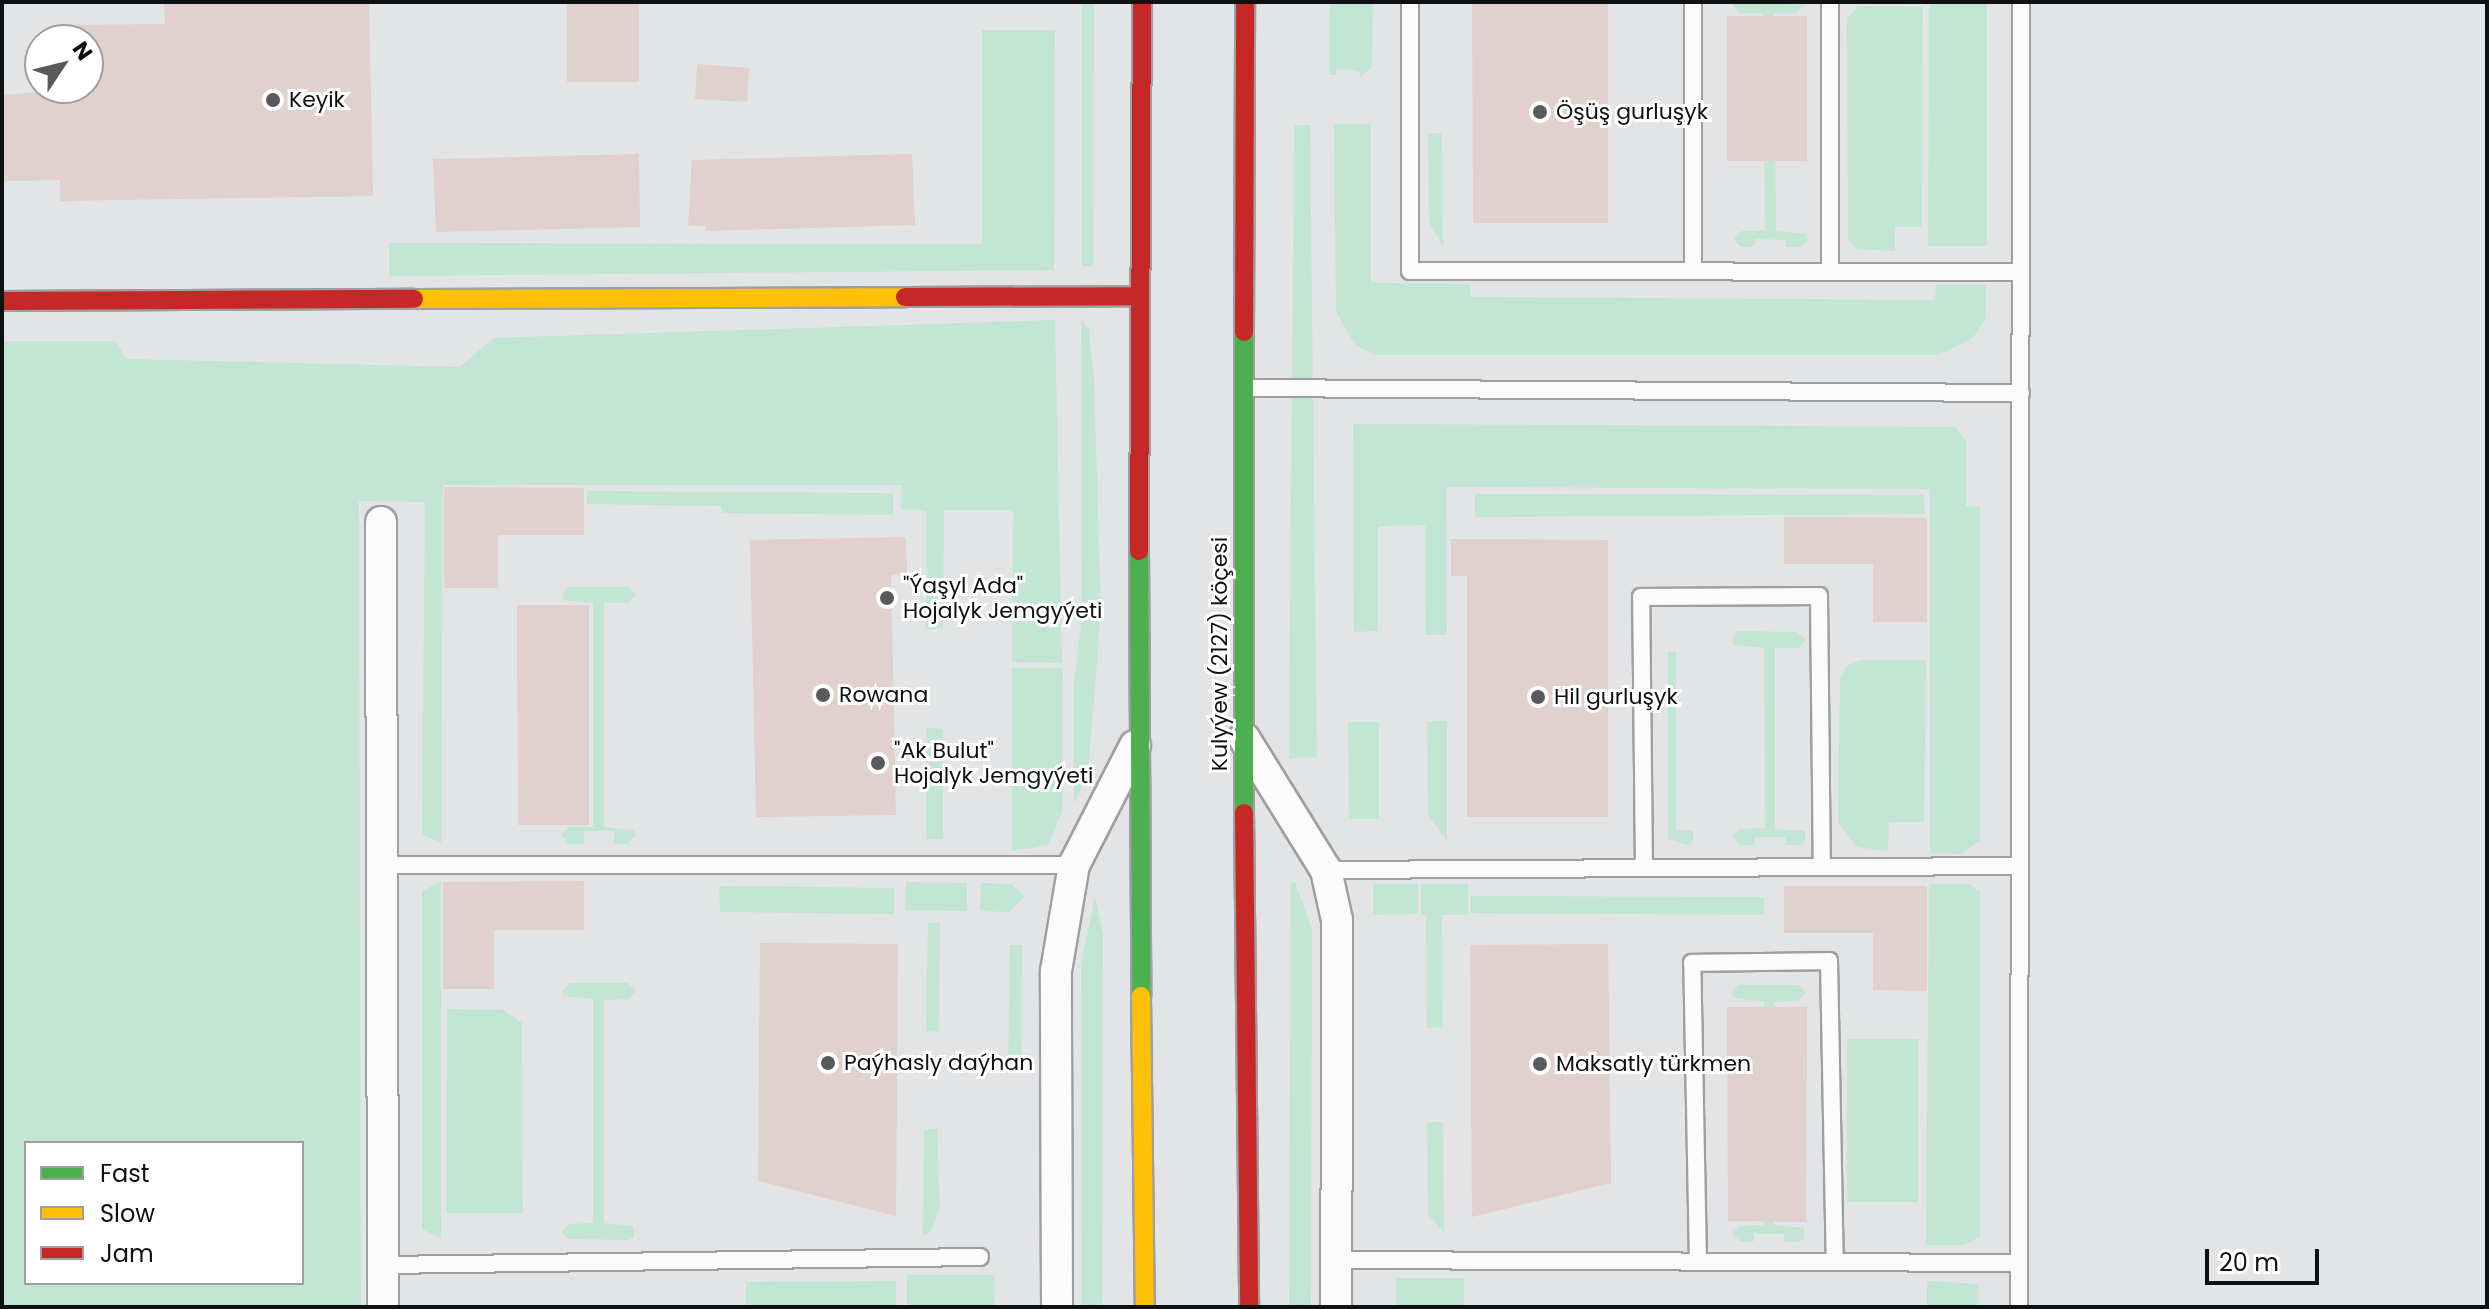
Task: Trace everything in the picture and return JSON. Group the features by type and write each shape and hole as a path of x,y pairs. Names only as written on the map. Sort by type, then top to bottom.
{"main road":[{"path":"1142,2 1138,741 1145,1307"},
{"name":"Kulyýew (2127) köçesi","path":"1245,2 1243,736 1249,1307"},
{"path":"2,301 1140,296"}],"street":[{"path":"381,522 383,1307"},
{"path":"1243,736 1326,870 1337,920 1336,1307"},
{"path":"1057,1307 1056,971 1074,865 1138,741"}],"lane":[{"path":"1410,2 1410,271 2021,272"},
{"path":"1693,2 1693,271"},
{"path":"1830,2 1830,271"},
{"path":"2019,1307 2021,2"},
{"path":"1245,388 2021,393"},
{"path":"1644,868 1641,597 1730,596 1819,596 1822,867"},
{"path":"381,865 1074,865"},
{"path":"1326,870 2020,866"},
{"path":"1698,1262 1692,963 1829,961 1835,1262"},
{"path":"383,1265 980,1257"},
{"path":"1335,1260 2019,1263"}],"green space":[{"path":"1082,2 1094,2 1093,266 1082,266"},
{"path":"1330,2 1373,2 1372,67 1361,77 1358,70 1337,69 1336,75 1329,75"},
{"path":"1731,2 1805,5 1796,13 1774,14 1776,231 1806,234 1808,240 1800,247 1786,247 1786,240 1755,239 1755,247 1741,247 1733,239 1741,231 1765,231 1763,13 1738,13"},
{"path":"1929,2 1987,2 1987,246 1928,246"},
{"path":"1858,6 1923,7 1922,227 1895,227 1895,251 1858,249 1848,240 1847,19"},
{"path":"982,30 1055,30 1054,270 389,276 389,243 982,244"},
{"path":"1334,124 1371,124 1371,283 1470,284 1470,297 1935,300 1936,285 1986,285 1986,317 1973,338 1938,355 1374,355 1354,344 1336,311"},
{"path":"1294,125 1310,125 1317,757 1289,758"},
{"path":"1428,133 1442,133 1443,246 1429,223"},
{"path":"1055,320 1062,663 1012,662 1013,510 944,510 943,629 926,629 927,510 901,509 902,485 443,485 441,843 422,834 425,502 359,501 361,1307 2,1307 2,341 116,341 126,359 460,367 493,338"},
{"path":"1081,321 1089,328 1094,382 1101,609 1088,775 1074,804 1074,684 1082,616"},
{"path":"1353,424 1956,427 1966,441 1966,506 1980,507 1980,841 1960,854 1930,853 1930,489 1446,487 1447,635 1426,635 1425,525 1378,526 1378,631 1354,632"},
{"path":"587,491 893,493 893,515 722,513 721,506 587,504"},
{"path":"1475,494 1924,495 1925,514 1475,517"},
{"path":"569,587 629,587 637,595 629,603 604,603 604,827 634,830 636,836 628,844 614,844 614,831 584,831 584,844 569,844 561,835 569,827 593,827 593,603 564,600 562,594"},
{"path":"1739,631 1797,632 1806,640 1798,648 1775,648 1775,829 1805,831 1805,843 1799,845 1786,845 1785,837 1755,837 1754,845 1740,845 1732,836 1740,829 1765,828 1764,648 1733,645 1733,634"},
{"path":"1668,652 1676,652 1676,829 1693,831 1693,842 1687,845 1668,839"},
{"path":"1861,660 1926,660 1924,822 1889,822 1888,851 1857,847 1838,822 1840,681 1846,666"},
{"path":"1012,668 1063,668 1062,811 1048,845 1012,851"},
{"path":"1427,721 1447,721 1447,841 1428,815"},
{"path":"1348,722 1379,722 1379,819 1349,819"},
{"path":"926,728 943,729 943,839 926,839"},
{"path":"441,882 441,1239 422,1229 422,891"},
{"path":"906,882 967,883 967,911 905,910"},
{"path":"1291,882 1295,882 1312,930 1311,1307 1289,1307"},
{"path":"981,883 1012,884 1024,897 1009,912 980,911"},
{"path":"1373,884 1418,884 1418,914 1373,915"},
{"path":"1421,884 1468,884 1468,915 1442,915 1443,1027 1427,1028 1426,915 1421,915"},
{"path":"1929,884 1969,884 1980,891 1980,1237 1964,1245 1926,1245"},
{"path":"719,886 894,888 894,914 720,912"},
{"path":"1471,896 1764,897 1764,915 1471,913"},
{"path":"1095,897 1103,935 1102,1307 1082,1307 1081,963"},
{"path":"928,923 940,923 939,1032 926,1031"},
{"path":"1010,945 1022,945 1021,1064 1008,1064"},
{"path":"570,983 628,983 636,991 628,999 604,1000 604,1223 633,1226 634,1237 628,1240 569,1239 561,1232 569,1224 593,1223 593,999 564,996 562,991"},
{"path":"1739,985 1798,985 1806,993 1798,1001 1774,1002 1774,1225 1804,1228 1804,1239 1798,1242 1785,1242 1784,1234 1754,1234 1753,1242 1740,1241 1732,1234 1739,1226 1764,1225 1764,1002 1734,998 1731,993"},
{"path":"447,1009 503,1010 522,1023 523,1213 446,1213"},
{"path":"1847,1039 1918,1039 1918,1202 1847,1202"},
{"path":"1427,1122 1443,1122 1444,1233 1428,1214"},
{"path":"924,1129 937,1129 940,1207 931,1231 923,1236"},
{"path":"907,1275 994,1275 995,1307 907,1307"},
{"path":"1396,1278 1464,1278 1464,1307 1396,1307"},
{"path":"896,1281 896,1307 746,1307 746,1282"},
{"path":"1927,1281 1978,1284 1979,1307 1927,1307"}],"building":[{"path":"164,2 369,2 373,196 60,201 60,180 2,181 2,95 24,93 24,104 104,104 104,25 165,24"},
{"path":"567,2 639,2 639,82 567,82"},
{"name":"Öşüş gurluşyk","path":"1472,2 1608,2 1608,223 1473,223"},
{"path":"1727,16 1807,16 1807,161 1727,161"},
{"path":"697,64 749,68 747,102 695,99"},
{"path":"639,154 640,227 436,232 433,159"},
{"path":"912,154 915,225 706,231 705,226 688,226 692,160"},
{"path":"444,487 584,488 584,535 498,535 498,588 444,588"},
{"path":"1784,517 1927,518 1927,622 1873,622 1873,564 1784,564"},
{"name":"Rowana","path":"906,537 907,574 891,575 896,815 756,817 750,540"},
{"name":"Hil gurluşyk","path":"1451,539 1608,540 1608,817 1467,817 1467,576 1451,576"},
{"path":"517,605 589,605 589,825 518,825"},
{"path":"584,881 584,930 494,930 494,989 443,989 443,882"},
{"path":"1784,886 1927,886 1927,991 1873,990 1873,933 1784,933"},
{"name":"Paýhasly daýhan","path":"760,943 898,944 896,1216 758,1181"},
{"name":"Maksatly türkmen","path":"1608,944 1611,1183 1472,1217 1470,945"},
{"path":"1727,1007 1807,1007 1806,1222 1728,1221"}],"traffic: fast":[{"path":"1244,332 1244,813"},
{"path":"1139,551 1141,996"}],"traffic: slow":[{"path":"414,299 905,297"},
{"path":"1141,996 1145,1307"}],"traffic: jam":[{"path":"1139,551 1142,2"},
{"path":"1244,332 1245,2"},
{"path":"905,297 1140,296"},
{"path":"2,301 414,299"},
{"path":"1244,813 1249,1307"}],"place":[{"name":"Keyik","path":"273,100"},
{"name":"Öşüş gurluşyk","path":"1540,112"},
{"name":"\"Ýaşyl Ada\" Hojalyk Jemgyýeti","path":"887,598"},
{"name":"Rowana","path":"823,695"},
{"name":"Hil gurluşyk","path":"1538,697"},
{"name":"\"Ak Bulut\" Hojalyk Jemgyýeti","path":"878,763"},
{"name":"Paýhasly daýhan","path":"828,1063"},
{"name":"Maksatly türkmen","path":"1540,1064"}]}
